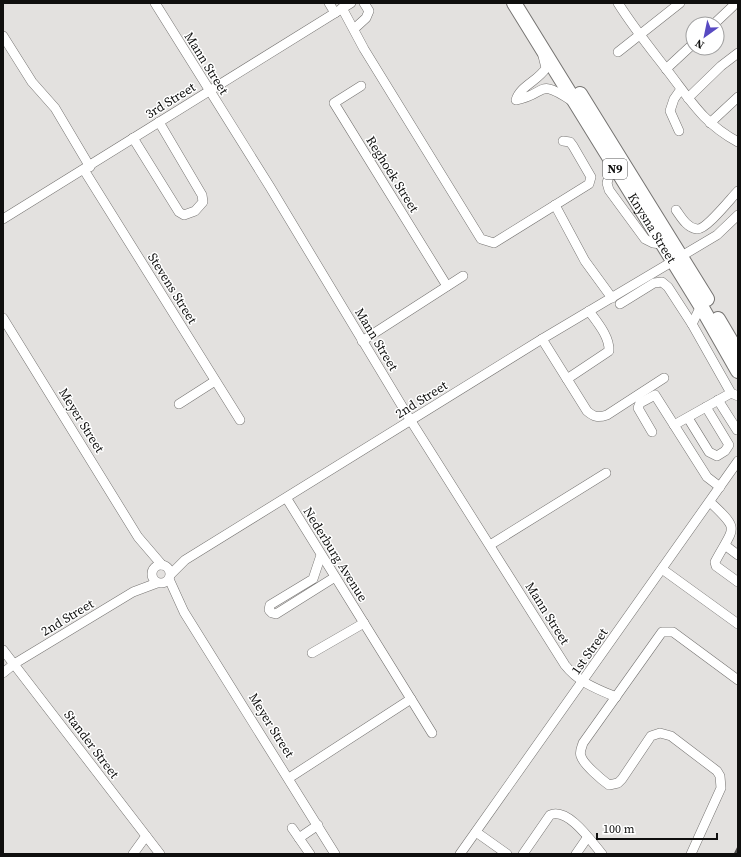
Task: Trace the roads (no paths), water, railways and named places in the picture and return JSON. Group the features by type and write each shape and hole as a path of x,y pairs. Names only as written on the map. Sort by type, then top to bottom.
{"highway":[{"name":"Knysna Street","path":"514,3 612,166 661,244 677,259 700,306 738,371"},
{"name":"Knysna Street","path":"525,3 677,259 738,353"}],"street":[{"name":"Mann Street","path":"155,3 270,187 411,421 565,665 571,673 583,682 616,696"},
{"path":"329,3 338,10 354,30 364,49 481,239 494,243 586,187 591,180 590,174 570,142 563,142"},
{"name":"3rd Street","path":"3,219 351,3"},
{"path":"354,30 366,18 369,11 364,3"},
{"path":"618,3 639,35 688,98 710,123 738,142"},
{"path":"618,52 680,3"},
{"path":"722,16 733,6"},
{"name":"Stevens Street","path":"4,42 32,82 55,108 87,168 240,420"},
{"path":"541,49 546,68 540,77 518,94 516,100 526,97 541,89 548,88 554,89 573,101"},
{"path":"666,69 685,51"},
{"path":"688,98 721,66 738,53"},
{"name":"Reghoek Street","path":"361,86 334,103 447,286"},
{"path":"679,131 670,111 674,99 681,89"},
{"path":"710,123 738,97"},
{"path":"133,138 179,212 184,215 195,211 203,202 202,195 159,122"},
{"path":"612,166 607,183 608,187 625,213 645,239 653,243 661,244"},
{"path":"676,210 685,222 696,229 700,228 713,217 738,190"},
{"path":"555,205 585,261 612,298"},
{"path":"625,213 638,206"},
{"name":"2nd Street","path":"3,673 14,664 133,592 159,583 167,571 286,499 542,339 721,232 738,215"},
{"path":"362,341 464,276"},
{"path":"620,304 654,283 662,282 668,286 735,394 718,400 674,425"},
{"path":"692,324 700,306"},
{"path":"567,380 609,351 604,333 589,311"},
{"name":"Meyer Street","path":"3,318 138,536 167,571 184,612"},
{"path":"542,339 587,411 592,416 600,417 607,415 664,378"},
{"path":"178,404 215,381"},
{"path":"652,432 638,408 640,403 653,395 656,396 707,477 720,487"},
{"path":"718,400 737,430"},
{"path":"688,418 709,452 717,456 725,451 729,445 706,407"},
{"name":"1st Street","path":"460,854 738,461"},
{"path":"490,545 606,473"},
{"name":"Nederburg Avenue","path":"286,499 432,733"},
{"path":"710,502 733,518 736,522 736,531 715,560 715,564 738,582"},
{"name":"Meyer Street","path":"138,536 159,583 184,612 289,778 335,854"},
{"path":"726,546 738,555"},
{"path":"321,555 314,578 270,605 269,610 273,614 276,614 335,577"},
{"name":"2nd Street","path":"133,592 157,566 167,571"},
{"path":"662,569 738,624"},
{"path":"312,653 364,623"},
{"path":"691,854 721,788 720,776 713,767 671,736 660,733 652,736 618,784 609,785 586,764 581,756 581,750 583,743 659,634 662,632 668,631 679,636 738,680"},
{"name":"Stander Street","path":"3,650 160,854"},
{"path":"289,778 411,699"},
{"path":"523,854 550,815 553,813 568,816 602,854"},
{"path":"300,838 318,825"},
{"path":"292,828 310,854"},
{"path":"476,832 508,854"},
{"path":"133,854 146,836"},
{"path":"576,854 587,838"}],"railway":[{"path":"735,854 738,848"}]}
